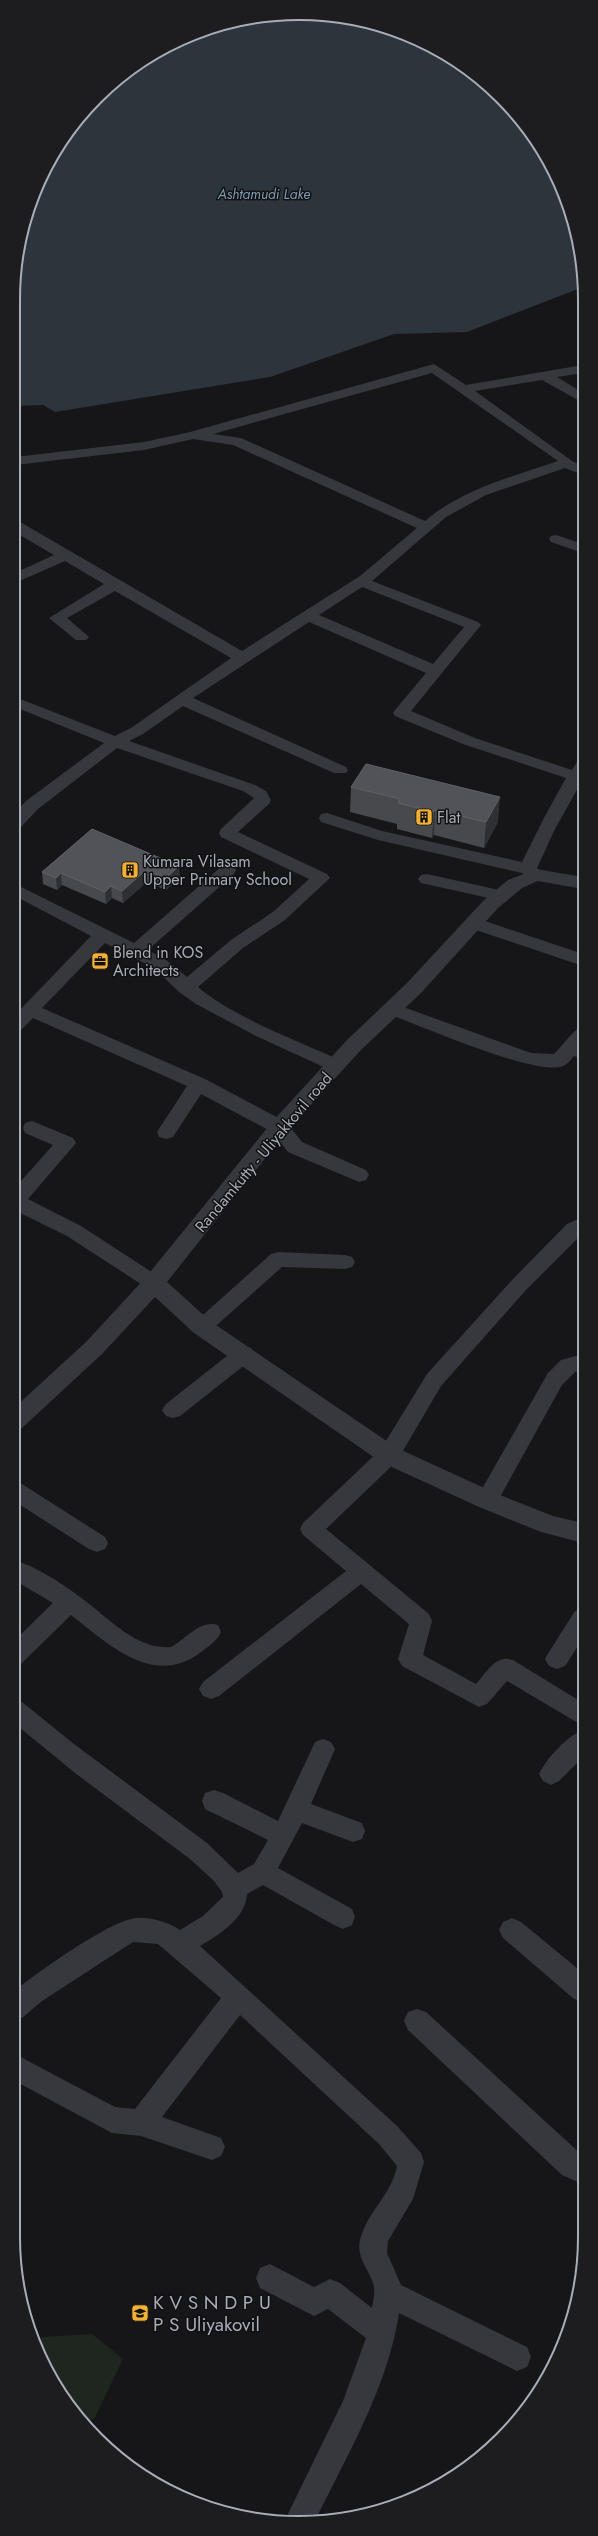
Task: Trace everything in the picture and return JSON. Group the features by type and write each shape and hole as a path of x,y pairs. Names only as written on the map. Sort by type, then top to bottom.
{"street":[{"path":"20,460 144,446 193,435 434,368 463,390 565,460 566,463 578,469"},
{"path":"463,390 578,370"},
{"path":"544,376 578,396"},
{"path":"193,435 236,441 268,453 425,526"},
{"path":"20,817 32,805 115,742 137,731 242,658 361,582 425,526 441,514 481,492 566,463"},
{"path":"20,529 242,658"},
{"path":"556,539 578,547"},
{"path":"20,573 64,556"},
{"path":"361,582 473,625 401,713 469,741 578,771"},
{"path":"80,637 57,618 114,585"},
{"path":"308,616 435,671"},
{"path":"181,699 340,770"},
{"path":"20,704 115,742 249,788 260,795 264,800 227,833 321,878 279,916 237,944 186,988"},
{"path":"327,818 378,835 532,872 552,814 578,773"},
{"path":"136,951 228,870"},
{"name":"Randamkutty - Uliyakkovil road","path":"20,1416 94,1348 154,1283 279,1126 335,1066 392,1008 414,988 473,924 502,896 515,884 532,872 578,882"},
{"path":"426,879 502,896"},
{"path":"20,892 160,964 186,988 202,1000 262,1032 335,1066"},
{"path":"473,924 578,958"},
{"path":"20,1020 102,935"},
{"path":"392,1008 529,1059 558,1061 577,1050"},
{"path":"30,1010 198,1084 279,1126 295,1147 359,1175"},
{"path":"166,1132 198,1084"},
{"path":"20,1195 66,1143 32,1128"},
{"path":"20,1204 74,1232 154,1283 202,1327 244,1354 389,1455 487,1500 550,1525 578,1532"},
{"path":"578,1227 574,1229 519,1285 434,1380 389,1455 311,1529 421,1621 410,1659 479,1697 505,1667 578,1713"},
{"path":"202,1327 278,1259 345,1262"},
{"path":"174,1410 244,1354"},
{"path":"487,1500 555,1379 568,1366 578,1363"},
{"path":"20,1494 97,1543"},
{"path":"211,1689 361,1572"},
{"path":"20,1573 70,1602 114,1637 153,1655 168,1657 188,1648 210,1632"},
{"path":"20,1650 70,1602"},
{"path":"557,1659 578,1625"},
{"path":"20,1714 38,1731 196,1849 224,1874 234,1889 236,1897 231,1907 198,1936 179,1944"},
{"path":"551,1774 578,1744"},
{"path":"234,1889 263,1872 296,1810 323,1749"},
{"path":"214,1801 283,1835"},
{"path":"296,1810 353,1831"},
{"path":"263,1872 343,1917"},
{"path":"20,2003 33,1992 113,1940 132,1930 148,1930 162,1933 179,1944 238,1997 388,2135 411,2162 409,2178 395,2204 380,2223 373,2247 376,2259 386,2276 388,2293 382,2333 371,2372 302,2516"},
{"path":"512,1930 578,1987"},
{"path":"141,2123 238,1997"},
{"path":"417,2021 572,2165 578,2169"},
{"path":"20,2070 112,2120 141,2123 212,2146"},
{"path":"270,2278 314,2302 330,2293 382,2333"},
{"path":"388,2293 517,2357"}],"shaded area":[{"path":"92,2334 123,2359 95,2417 89,2421 57,2376 41,2344 39,2339 43,2337"}],"water":[{"name":"Ashtamudi Lake","path":"299,20 335,22 353,25 406,41 454,67 483,89 509,115 541,160 557,192 573,245 577,289 467,332 394,334 270,377 55,412 43,405 20,406 20,299 22,263 25,245 41,192 57,159 67,144 89,115 115,89 160,57 192,41 245,25 263,22"}],"building":[{"path":"366,764 500,797 486,822 435,810 434,812 398,803 400,799 351,787"},
{"path":"92,829 179,866 166,878 146,870 122,891 111,886 105,892 61,873 56,878 42,872"}],"place":[{"name":"Flat","path":"424,817"},
{"name":"Kumara Vilasam Upper Primary School","path":"130,870"},
{"name":"Blend in KOS Architects","path":"100,961"},
{"name":"K V S N D P U P S Uliyakovil","path":"140,2313"}]}
